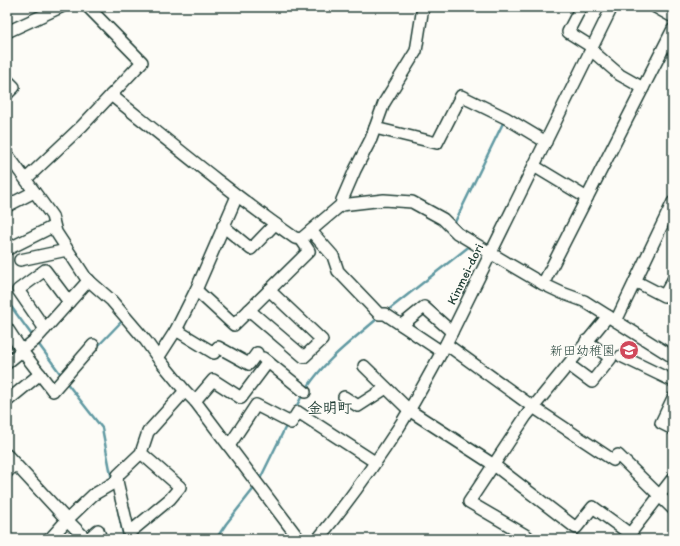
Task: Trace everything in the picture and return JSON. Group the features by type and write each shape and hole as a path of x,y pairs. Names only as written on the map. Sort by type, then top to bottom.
{"street":[{"path":"7,32 61,7"},
{"path":"26,179 82,126 142,62 88,7"},
{"path":"341,205 355,170 376,128 384,103 416,51 423,7"},
{"path":"581,7 568,32 591,49 620,75 643,88"},
{"name":"Kinmei-dori","path":"318,539 353,494 375,462 409,410 444,348 612,7"},
{"path":"655,7 673,17"},
{"path":"543,284 673,28"},
{"path":"7,80 14,87 7,94"},
{"path":"112,95 237,196 295,238 301,239 309,251 234,325 196,290"},
{"path":"376,128 437,143 461,96 506,118 546,142"},
{"path":"7,154 52,216 54,226 67,250 88,280 111,300 146,341 185,391 195,401 299,539"},
{"path":"534,166 587,198"},
{"path":"7,206 34,192"},
{"path":"158,358 176,330 196,290 237,196"},
{"path":"301,239 341,205 384,200 412,202 442,219 457,233 543,284 584,301 673,357"},
{"path":"527,539 527,536 469,502 523,419 586,341 612,319 635,281 673,202"},
{"path":"223,226 251,249 275,224"},
{"path":"7,244 10,248 54,226"},
{"path":"311,231 333,256 338,271 379,314 385,314 444,348 613,460 618,455 673,509"},
{"path":"20,260 67,250"},
{"path":"45,330 18,290 45,270 69,302"},
{"path":"7,363 45,330 88,280"},
{"path":"635,281 664,296 673,280"},
{"path":"249,310 304,357 322,340 269,290"},
{"path":"402,325 424,306 452,332"},
{"path":"7,328 22,351 53,391 93,345"},
{"path":"176,330 214,353 218,347 249,364 255,351 305,392"},
{"path":"568,365 592,382 611,358 586,341"},
{"path":"621,356 673,380"},
{"path":"195,401 213,380 241,398 268,362"},
{"path":"364,366 409,410 494,465 576,528 593,507 628,537 673,478"},
{"path":"7,401 40,374"},
{"path":"344,397 358,406 386,388"},
{"path":"141,453 180,487 170,499 129,533 117,480 118,475 141,453 148,432 185,391"},
{"path":"673,398 662,423 673,429"},
{"path":"229,446 256,405 291,423 298,412 375,462"},
{"path":"7,455 67,520 88,539 98,530 101,539"},
{"path":"7,472 15,464"},
{"path":"50,539 93,495 117,480"}],"waterway":[{"path":"458,227 455,222 504,121"},
{"path":"387,311 471,245"},
{"path":"7,307 10,305 34,338"},
{"path":"307,388 331,359 378,318"},
{"path":"97,347 123,320"},
{"path":"37,342 62,376"},
{"path":"66,382 102,428 112,480"},
{"path":"295,409 303,394"},
{"path":"259,481 287,424"},
{"path":"216,539 255,487"},
{"path":"115,496 124,539"}],"place":[{"name":"新田幼稚園","path":"629,350"}],"district":[{"name":"金明町","path":"330,408"}]}
